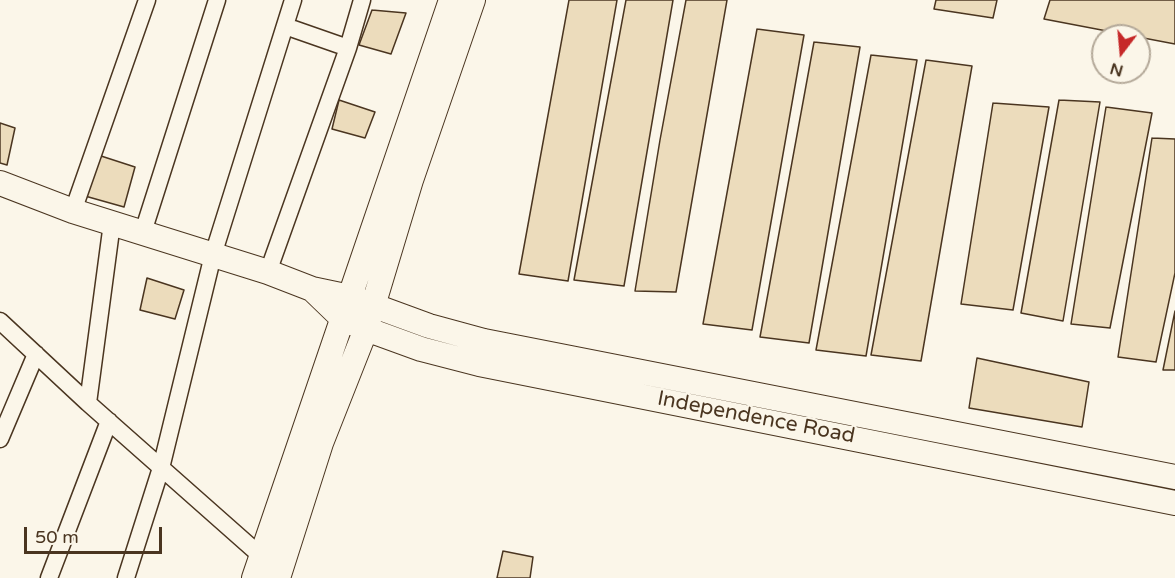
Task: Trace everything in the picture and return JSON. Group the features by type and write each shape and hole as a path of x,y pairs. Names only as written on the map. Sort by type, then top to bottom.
{"main road":[{"path":"258,567 355,307 451,0"},
{"path":"355,307 411,180 473,0"},
{"path":"0,183 73,211 268,272 355,307 366,329 321,443 278,578"},
{"name":"Independence Road","path":"355,307 484,341 1175,477"},
{"name":"Independence Road","path":"366,329 421,349 479,364 1175,503"}],"street":[{"path":"73,211 147,0"},
{"path":"142,232 217,0"},
{"path":"126,578 161,468 213,255 293,0"},
{"path":"268,272 348,48 362,0"},
{"path":"285,26 348,48"},
{"path":"88,403 112,223"},
{"path":"0,321 161,468 258,567"},
{"path":"0,439 36,354"},
{"path":"49,578 109,421"}],"building":[{"path":"569,0 617,0 568,281 519,274"},
{"path":"626,0 673,0 624,286 574,280"},
{"path":"686,0 727,0 676,292 635,291 660,140"},
{"path":"936,0 997,0 993,18 934,9"},
{"path":"1050,0 1175,0 1175,44 1151,39 1151,24 1091,24 1091,28 1044,19"},
{"path":"372,10 406,13 391,54 359,45"},
{"path":"757,29 804,35 752,330 703,324"},
{"path":"814,42 860,47 809,343 760,337"},
{"path":"871,55 917,60 866,356 816,350"},
{"path":"926,60 972,66 921,361 871,355"},
{"path":"339,100 375,112 365,138 332,129"},
{"path":"1059,100 1100,102 1063,321 1021,313"},
{"path":"993,103 1049,107 1013,310 961,304"},
{"path":"1106,107 1152,113 1110,328 1071,324"},
{"path":"0,123 15,128 7,165 0,163"},
{"path":"1152,138 1175,139 1175,273 1156,362 1118,357"},
{"path":"98,155 135,167 124,207 85,196"},
{"path":"147,278 184,290 175,319 140,310"},
{"path":"1175,311 1175,370 1163,370"},
{"path":"977,358 1089,382 1082,427 969,408"},
{"path":"503,551 533,557 530,578 497,578"}]}
